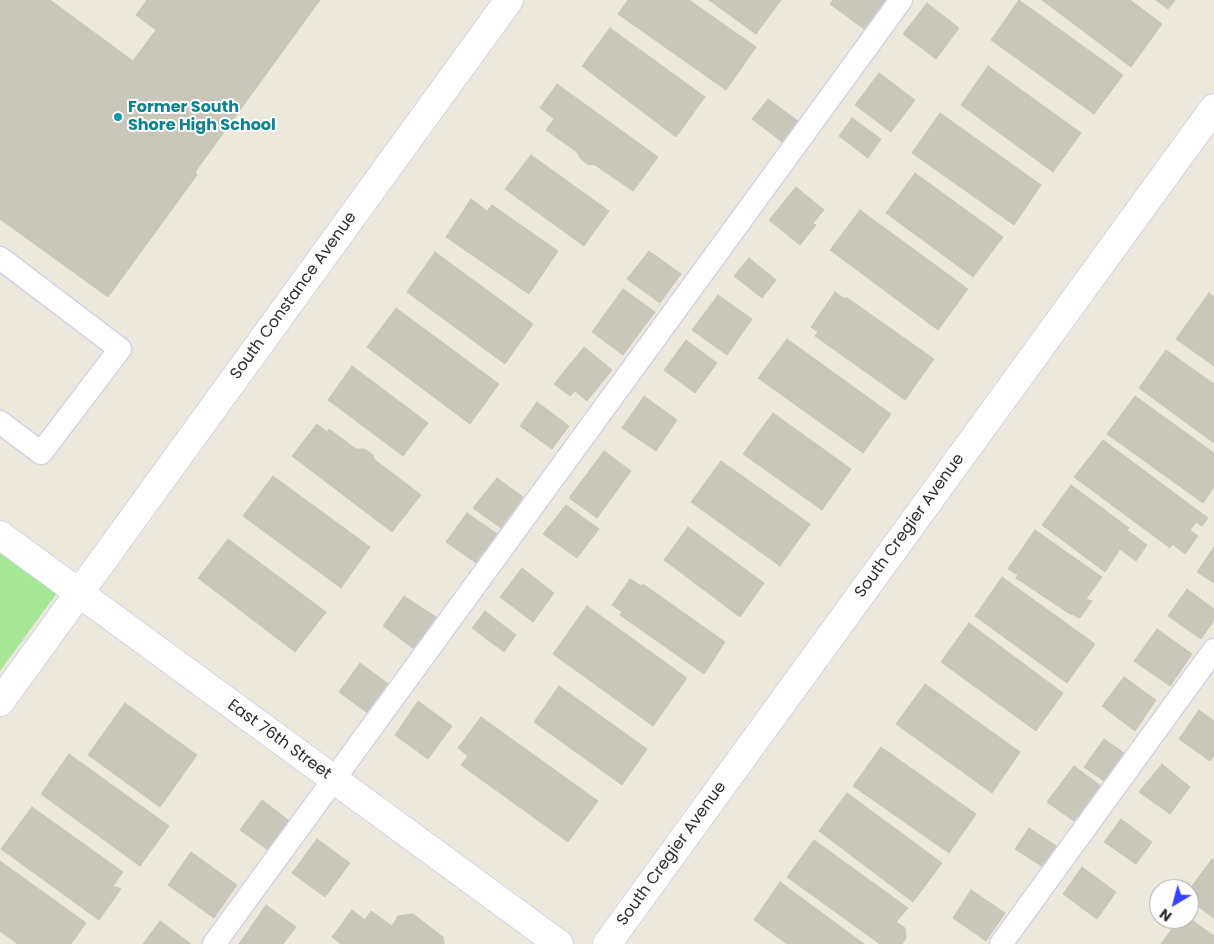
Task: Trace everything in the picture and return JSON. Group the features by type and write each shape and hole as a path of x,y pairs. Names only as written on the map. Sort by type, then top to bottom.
{"street":[{"name":"South Constance Avenue","path":"0,702 509,0"},
{"name":"South Cregier Avenue","path":"607,944 1214,108"},
{"name":"East 76th Street","path":"0,535 559,944"}],"lane":[{"path":"214,944 901,0"},
{"path":"0,258 120,349 41,453 0,422"},
{"path":"1001,944 1214,650"}],"green space":[{"path":"0,547 59,590 0,671"}],"building":[{"name":"Former South Shore High School","path":"0,0 50,0 133,61 156,30 136,15 147,0 320,0 195,172 197,175 108,297 0,219"},
{"path":"628,0 689,0 756,47 726,90 618,14"},
{"path":"709,0 781,0 756,34"},
{"path":"833,0 886,0 864,29 830,4"},
{"path":"1019,0 1123,75 1094,114 991,40"},
{"path":"1042,0 1130,0 1162,24 1131,67"},
{"path":"1156,0 1175,0 1168,9"},
{"path":"927,3 959,28 936,59 903,34"},
{"path":"610,28 705,97 676,137 582,66"},
{"path":"988,66 1081,133 1053,172 961,105"},
{"path":"879,73 915,100 891,132 855,105"},
{"path":"557,84 658,157 633,191 595,165 587,164 580,158 577,152 546,130 554,119 540,108"},
{"path":"768,99 798,121 782,142 752,119"},
{"path":"940,113 1041,185 1014,225 912,153"},
{"path":"852,118 881,139 868,158 839,136"},
{"path":"531,155 609,211 584,246 505,189"},
{"path":"915,173 1003,237 973,277 886,213"},
{"path":"796,187 824,210 813,223 816,225 800,245 769,220"},
{"path":"471,199 487,211 492,205 558,251 529,294 446,237"},
{"path":"860,210 968,289 938,330 830,250"},
{"path":"649,251 681,274 660,303 627,279"},
{"path":"435,252 533,324 505,364 407,292"},
{"path":"749,258 776,280 762,298 734,276"},
{"path":"623,289 655,312 623,355 592,332"},
{"path":"835,292 845,299 846,297 934,359 905,400 815,336 818,332 811,327"},
{"path":"1209,293 1214,297 1214,366 1176,339"},
{"path":"718,295 752,319 727,355 692,330"},
{"path":"396,308 499,384 470,424 367,347"},
{"path":"787,339 891,414 863,453 758,378"},
{"path":"686,340 717,363 695,393 664,370"},
{"path":"584,347 612,370 587,401 575,391 570,396 554,384"},
{"path":"1166,350 1214,384 1214,443 1139,388"},
{"path":"352,366 428,423 403,456 328,400"},
{"path":"644,396 677,420 656,451 622,428"},
{"path":"1135,396 1214,453 1214,487 1203,503 1107,434"},
{"path":"537,402 569,426 552,449 520,426"},
{"path":"773,413 851,469 822,510 743,454"},
{"path":"317,424 327,432 329,429 356,449 365,449 373,455 375,460 421,495 392,532 292,456"},
{"path":"1103,440 1208,518 1202,526 1196,522 1190,530 1198,536 1185,554 1172,544 1170,548 1074,477"},
{"path":"604,451 631,471 597,518 569,498"},
{"path":"721,461 810,524 780,566 691,502"},
{"path":"273,476 370,547 341,588 243,516"},
{"path":"497,478 523,497 501,528 473,508"},
{"path":"1071,485 1129,528 1127,530 1147,545 1136,561 1120,549 1105,572 1042,525"},
{"path":"566,505 599,529 577,558 543,534"},
{"path":"467,513 500,536 479,565 446,542"},
{"path":"688,527 764,583 740,617 664,560"},
{"path":"1035,530 1102,577 1086,599 1092,601 1080,618 1067,612 1016,578 1018,575 1008,569"},
{"path":"228,539 326,612 295,652 198,578"},
{"path":"1214,547 1214,583 1197,572"},
{"path":"522,568 554,593 533,622 500,597"},
{"path":"1002,577 1095,644 1067,683 975,616"},
{"path":"630,579 642,586 643,584 725,642 704,674 620,615 622,612 612,605"},
{"path":"1187,589 1214,609 1214,620 1201,639 1168,616"},
{"path":"404,596 436,617 414,649 383,626"},
{"path":"587,606 687,678 653,726 553,654"},
{"path":"485,611 516,635 504,652 472,628"},
{"path":"969,623 1063,693 1036,731 941,662"},
{"path":"1157,629 1192,654 1170,686 1134,661"},
{"path":"360,663 390,685 369,714 339,692"},
{"path":"1124,677 1156,700 1135,731 1102,706"},
{"path":"925,684 1020,752 992,793 896,724"},
{"path":"559,686 647,749 622,785 534,722"},
{"path":"418,701 452,726 428,759 395,735"},
{"path":"125,703 197,755 160,807 88,755"},
{"path":"1199,710 1214,721 1214,756 1210,761 1179,739"},
{"path":"481,717 598,801 568,842 461,765 468,756 458,748"},
{"path":"1104,739 1124,753 1104,781 1084,767"},
{"path":"881,747 976,814 949,853 853,786"},
{"path":"69,754 169,826 140,866 41,794"},
{"path":"1162,764 1190,787 1170,814 1139,792"},
{"path":"1074,766 1101,786 1075,822 1047,802"},
{"path":"847,793 942,863 913,902 819,831"},
{"path":"262,800 292,823 271,852 240,830"},
{"path":"32,807 123,872 113,886 121,889 99,920 1,849"},
{"path":"1121,819 1152,842 1136,864 1104,842"},
{"path":"1029,828 1058,847 1043,867 1015,849"},
{"path":"317,839 350,863 325,897 292,873"},
{"path":"814,840 908,908 896,922 905,928 906,938 902,944 880,944 787,877"},
{"path":"191,852 237,885 214,918 168,885"},
{"path":"1212,859 1214,861 1214,918 1199,907 1199,879 1197,879"},
{"path":"0,861 86,923 71,944 18,944 0,931"},
{"path":"1082,867 1116,892 1097,919 1063,894"},
{"path":"780,882 864,944 787,944 754,920"},
{"path":"971,890 1005,913 986,941 953,918"},
{"path":"266,905 296,927 283,944 239,944"},
{"path":"352,910 365,920 371,911 392,926 398,916 413,914 443,937 444,944 341,944 332,937"},
{"path":"160,921 191,944 143,944"},
{"path":"1199,925 1214,936 1214,944 1161,944 1172,929 1199,929"}],"place":[{"name":"Former South Shore High School","path":"118,117"}]}
